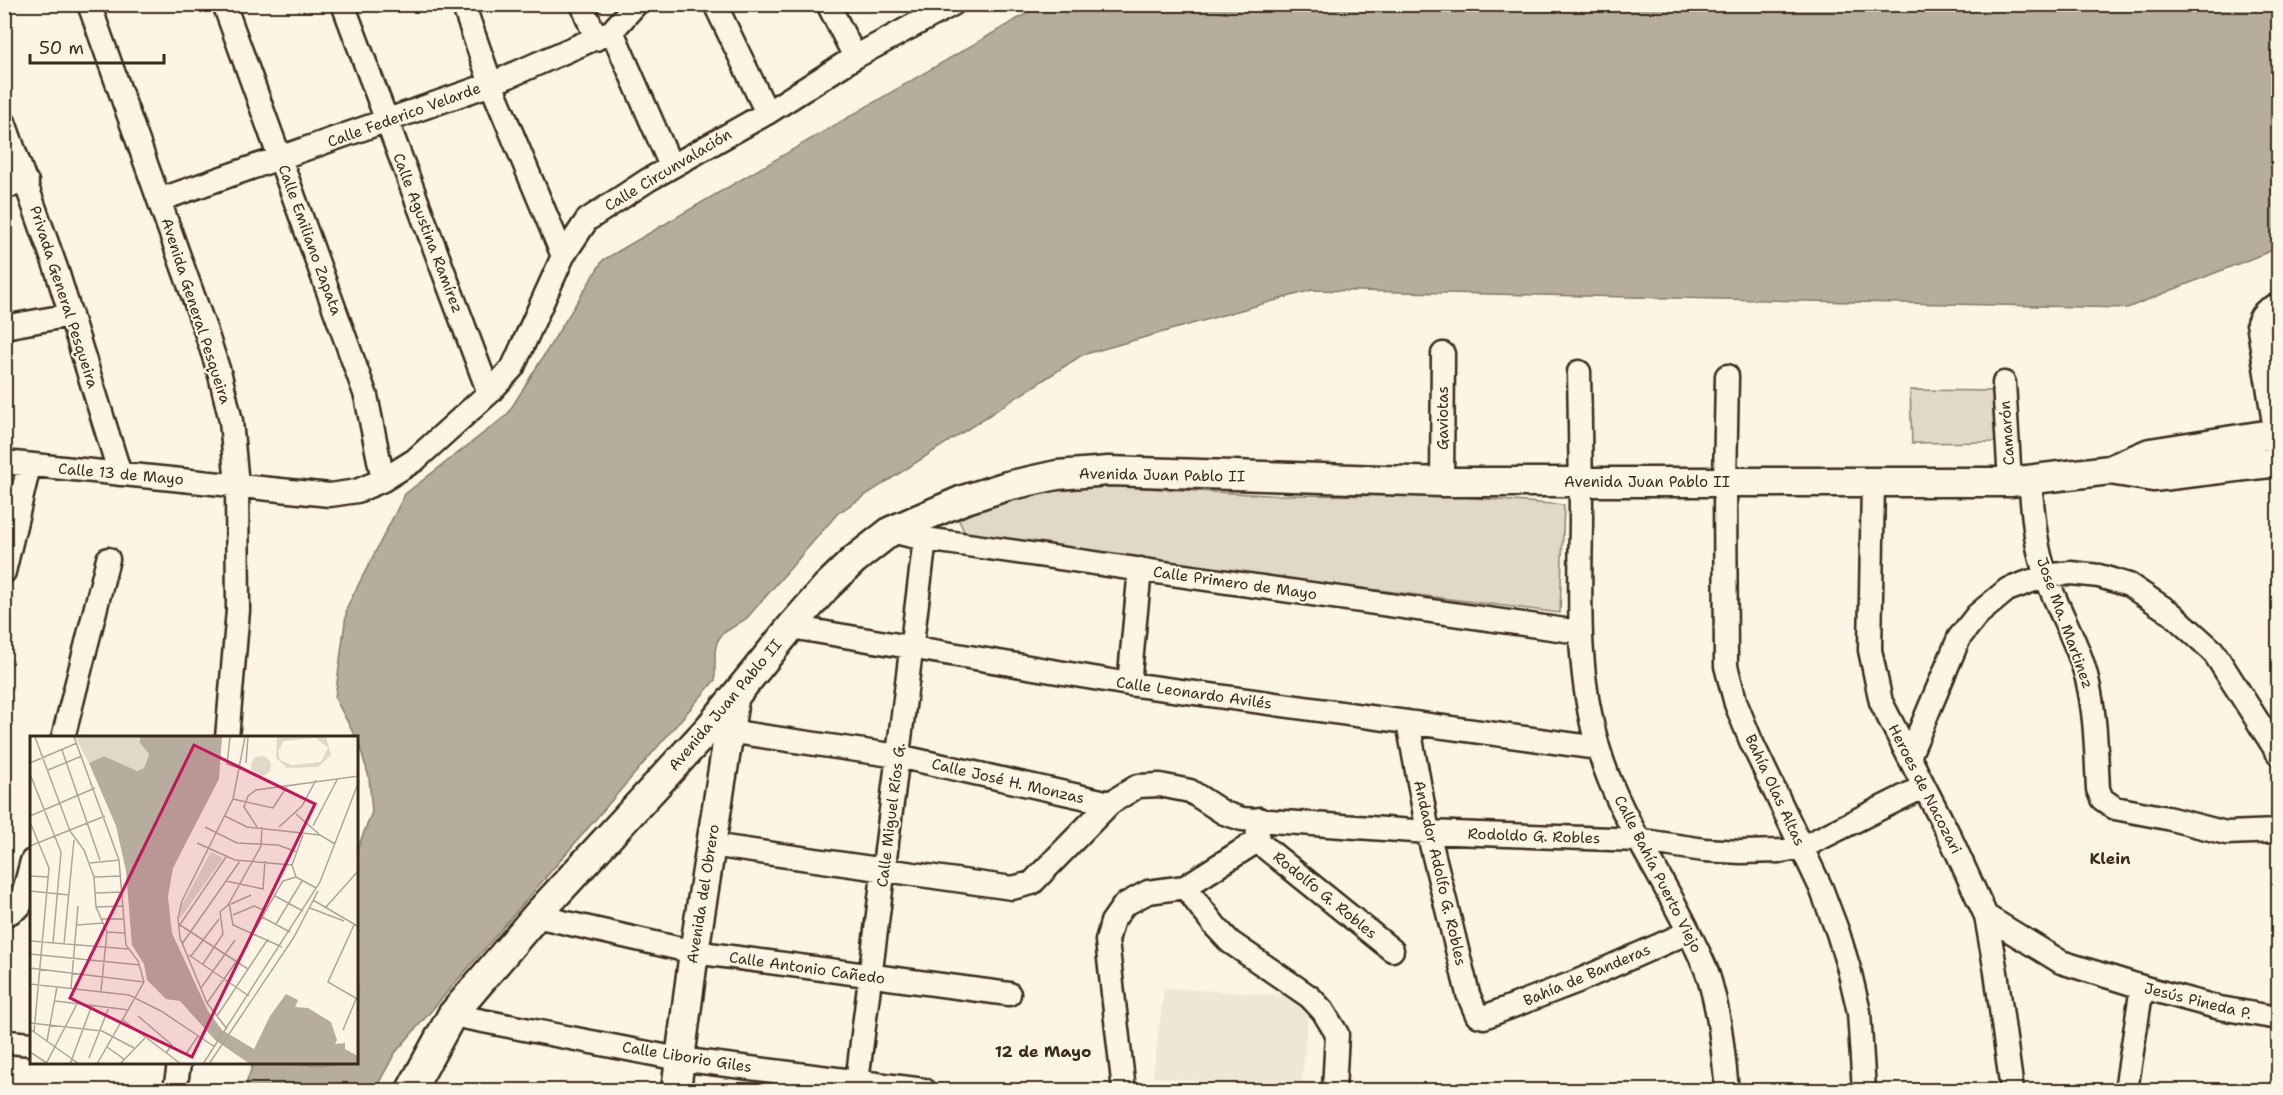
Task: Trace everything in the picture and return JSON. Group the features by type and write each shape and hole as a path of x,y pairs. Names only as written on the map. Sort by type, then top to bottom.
{"main road":[{"name":"Avenida Juan Pablo II","path":"411,1090 452,1015 536,916 719,730 734,698 826,587 854,560 891,531 963,500 1007,486 1057,475 1109,471 1442,482 2020,481 2110,470 2150,453 2278,438"},
{"name":"Avenida Juan Pablo II","path":"2110,470 2153,477 2278,462"},
{"name":"Avenida del Obrero","path":"676,1090 711,845 719,730"}],"street":[{"name":"Avenida General Pesqueira","path":"89,4 220,375 231,421 237,484 238,610 227,736"},
{"name":"Calle Emiliano Zapata","path":"224,4 366,396 383,480"},
{"name":"Calle Agustina Ramírez","path":"343,4 489,393"},
{"path":"463,4 491,84 563,256"},
{"path":"582,4 604,35 671,166"},
{"name":"Calle Federico Velarde","path":"159,200 491,84 604,35 636,4"},
{"path":"715,4 767,112"},
{"path":"828,4 855,57"},
{"name":"Calle Circunvalación","path":"237,484 330,495 357,491 383,480 415,460 489,393 513,367 563,256 587,220 671,166 767,112 855,57 952,4"},
{"name":"Privada General Pesqueira","path":"4,122 27,182 71,315 120,474"},
{"path":"4,187 27,182"},
{"path":"2278,304 2267,309 2261,315 2258,323 2278,438"},
{"path":"4,327 71,315"},
{"name":"Gaviotas","path":"1442,482 1443,354"},
{"name":"Calle Bahía Puerto Viejo","path":"1579,372 1581,481 1579,632 1582,675 1598,748 1620,805 1638,840 1662,878 1707,973 1720,1017 1727,1090"},
{"name":"Bahía Olas Altas","path":"1727,376 1726,666 1736,704 1751,741 1821,888 1849,969 1858,1012 1864,1090"},
{"name":"Camarón","path":"2004,383 2020,481"},
{"name":"Calle 13 de Mayo","path":"4,462 237,484"},
{"path":"4,572 29,466"},
{"name":"Jose Ma. Martinez","path":"2020,481 2046,576 2072,633 2087,676 2093,706 2098,789 2102,799 2115,808 2226,833 2278,831"},
{"name":"Heroes de Nacozari","path":"1873,483 1870,650 1881,702 1971,881 1986,916 2012,1090"},
{"name":"Calle Primero de Mayo","path":"891,531 926,539 1579,632"},
{"name":"Calle Miguel Ríos G.","path":"857,1086 869,976 926,539"},
{"path":"64,736 108,559"},
{"path":"1129,684 1140,569"},
{"path":"1909,757 1959,638 1977,615 2007,590 2046,576 2071,573 2109,579 2129,585 2171,613 2213,651 2278,753"},
{"name":"Calle Leonardo Avilés","path":"791,627 1129,684 1598,748"},
{"name":"Andador Adolfo G. Robles","path":"1407,722 1428,832 1468,994 1477,1015 1484,1017"},
{"name":"Calle José H. Monzas","path":"719,730 898,756 1110,803"},
{"name":"Rodoldo G. Robles","path":"1110,803 1138,786 1160,785 1190,791 1224,813 1242,819 1258,830 1428,832 1638,840 1704,850 1741,852 1803,848 1923,787"},
{"path":"711,845 1012,888 1032,883 1110,803"},
{"path":"1124,1090 1107,941 1112,922 1124,905 1148,892 1185,886 1258,830"},
{"name":"Rodolfo G. Robles","path":"1258,830 1392,950"},
{"path":"4,912 9,913 20,906 30,868"},
{"path":"1185,886 1230,942 1310,997 1323,1011 1337,1034 1334,1090"},
{"name":"Calle Antonio Cañedo","path":"536,916 694,952 1009,994"},
{"name":"Jesús Pineda P.","path":"1986,916 2061,962 2220,1008 2278,1018"},
{"name":"Bahía de Banderas","path":"1484,1017 1578,981 1689,932"},
{"path":"2126,1090 2142,987"},
{"name":"Calle Liborio Giles","path":"452,1015 680,1059 857,1086 924,1090"},
{"path":"9,1042 30,1044"},
{"path":"175,1090 179,1065"}],"shaded area":[{"path":"1041,5 2278,5 2278,248 2127,308 1312,290 1082,355 838,513 747,618 722,634 715,651 715,680 395,1053 375,1090 244,1090 253,1065 358,1065 358,847 372,812 369,777 358,736 355,736 335,698 347,607 405,494 507,415 603,260"},
{"path":"1910,390 1997,391 1996,442 1912,443"},
{"path":"1074,484 1268,495 1449,496 1564,505 1560,613 967,538 957,516"},
{"path":"1164,988 1310,997 1301,1090 1153,1077"}],"district":[{"name":"Klein","path":"2110,858"},
{"name":"12 de Mayo","path":"1043,1051"}]}
